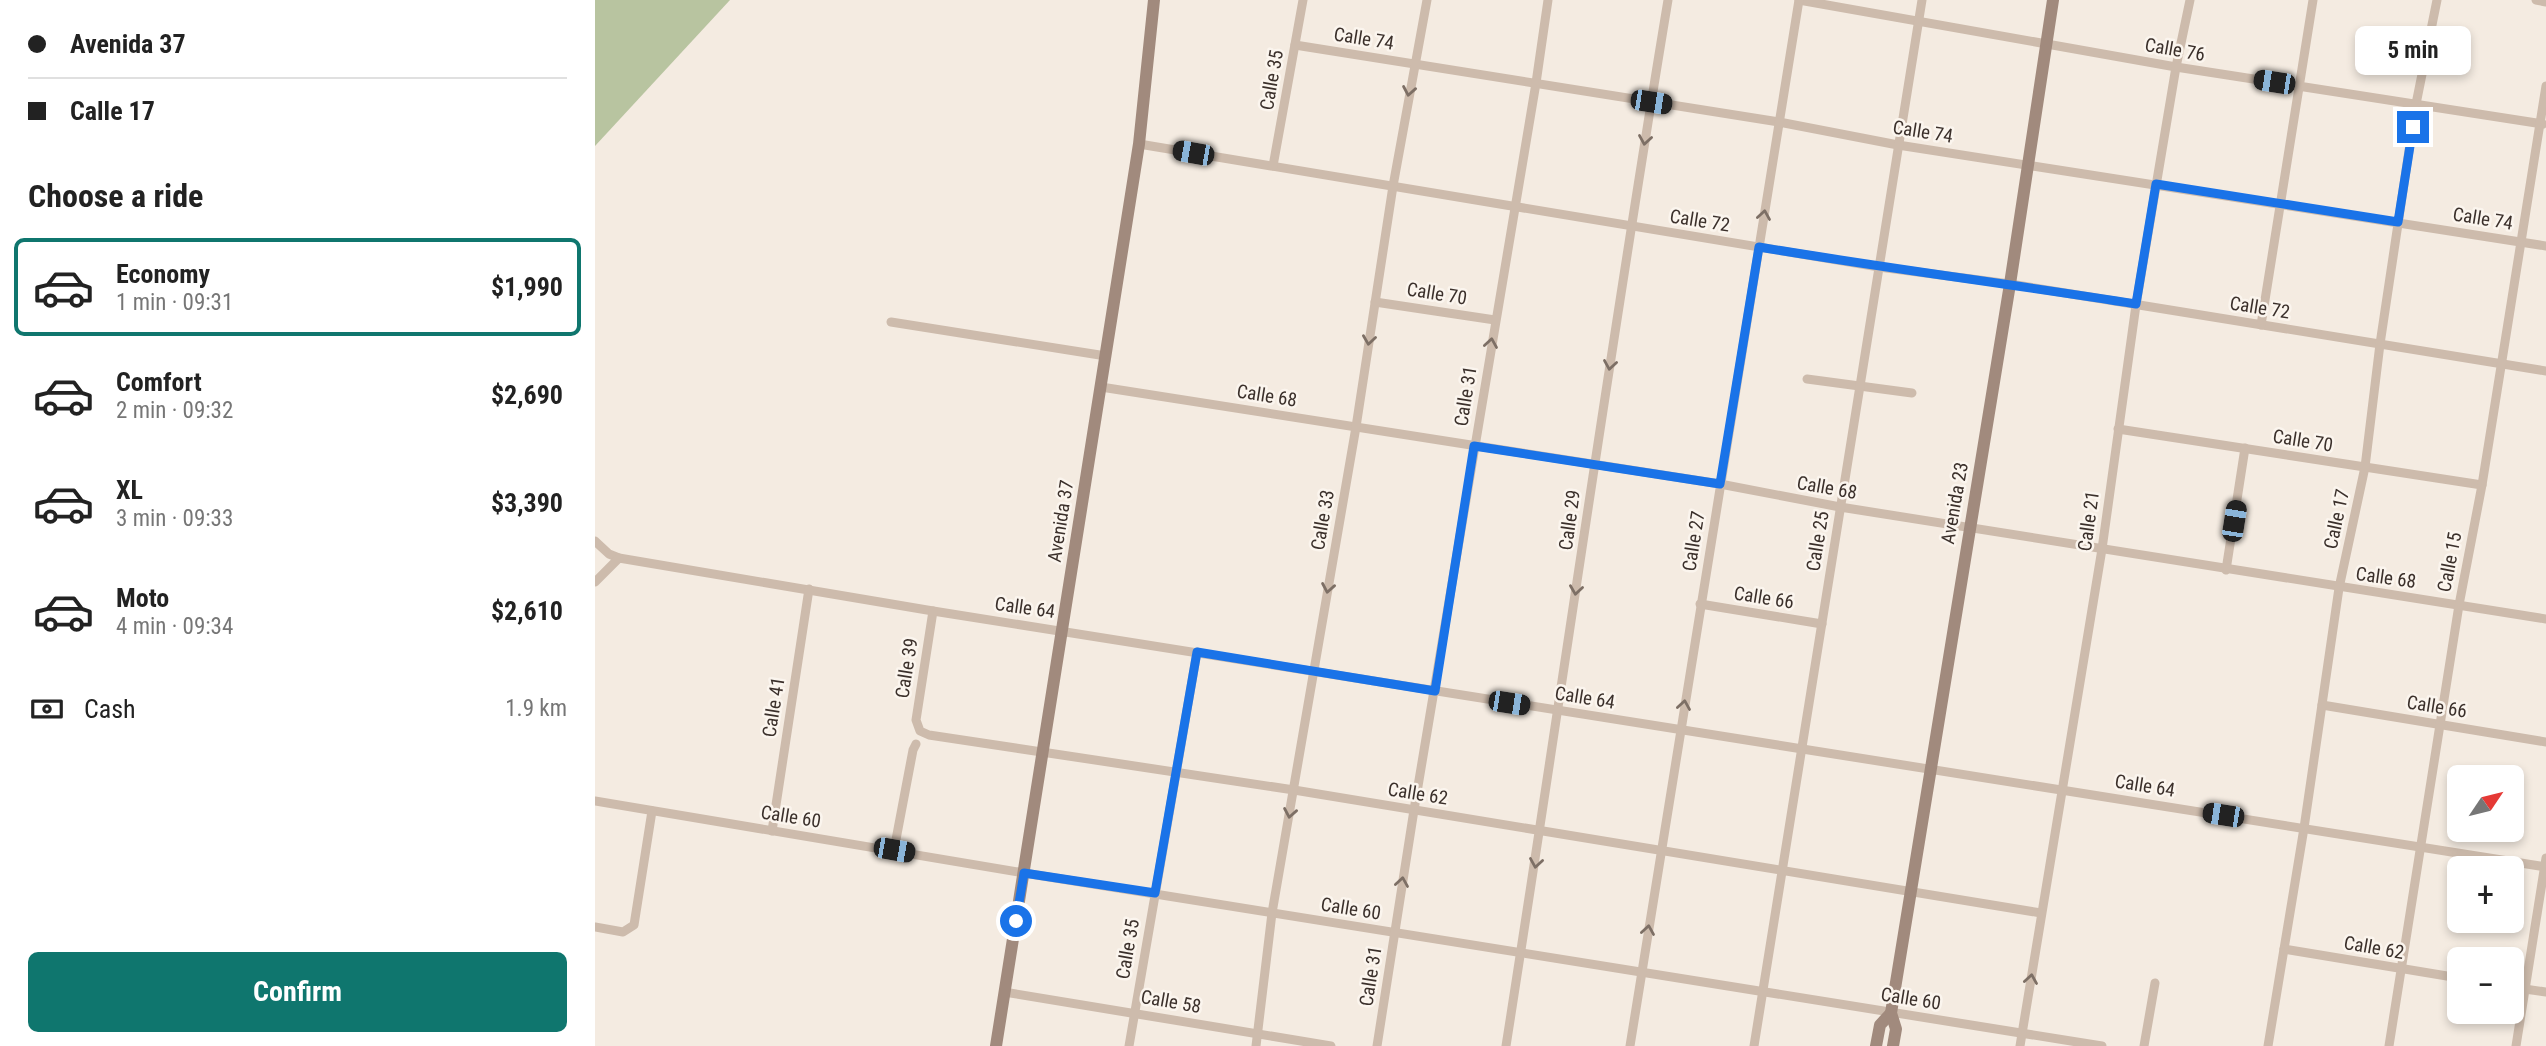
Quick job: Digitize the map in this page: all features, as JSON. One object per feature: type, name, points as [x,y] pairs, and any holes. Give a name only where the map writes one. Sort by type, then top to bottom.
[{"type":"street","name":"Avenida 37","points":[[996,1046],[1139,144],[1154,0]]},
{"type":"street","name":"Calle 35","points":[[1273,166],[1303,0]]},
{"type":"street","name":"Calle 33","points":[[1256,1046],[1272,913],[1356,427],[1393,186],[1427,0]]},
{"type":"street","name":"Calle 31","points":[[1377,1046],[1548,0]]},
{"type":"street","name":"Calle 29","points":[[1506,1046],[1668,0]]},
{"type":"street","name":"Calle 76","points":[[1799,0],[2176,67],[2543,124]]},
{"type":"street","name":"Calle 27","points":[[1630,1046],[1799,0]]},
{"type":"street","name":"Calle 25","points":[[1754,1046],[1922,0]]},
{"type":"street","name":"Avenida 23","points":[[1893,1046],[1896,1029],[1891,1013],[2010,284],[2053,0]]},
{"type":"street","name":"Calle 21","points":[[2020,1046],[2102,549],[2136,304],[2190,0]]},
{"type":"street","points":[[2261,325],[2313,0]]},
{"type":"street","name":"Calle 17","points":[[2268,1046],[2304,828],[2339,588],[2364,467],[2416,104],[2437,0]]},
{"type":"street","points":[[2536,0],[2546,2]]},
{"type":"street","name":"Calle 74","points":[[1295,45],[1779,122],[1898,145],[2546,246]]},
{"type":"street","name":"Calle 15","points":[[2389,1046],[2459,604],[2482,485],[2543,124],[2546,86]]},
{"type":"street","name":"Calle 72","points":[[1139,144],[1879,267],[2010,284],[2546,370]]},
{"type":"street","name":"Calle 70","points":[[1375,302],[1495,320]]},
{"type":"street","points":[[891,322],[1106,356]]},
{"type":"street","points":[[1807,379],[1912,393]]},
{"type":"street","name":"Calle 68","points":[[1101,387],[1720,484],[1840,508],[2546,619]]},
{"type":"street","name":"Calle 70","points":[[2118,429],[2482,485]]},
{"type":"street","points":[[2226,569],[2245,448]]},
{"type":"street","points":[[595,541],[609,554],[619,558],[595,582]]},
{"type":"street","name":"Calle 64","points":[[619,558],[1802,750],[2546,864]]},
{"type":"street","name":"Calle 41","points":[[772,831],[809,589]]},
{"type":"street","name":"Calle 66","points":[[1700,604],[1822,624]]},
{"type":"street","name":"Calle 39","points":[[920,731],[916,720],[933,611]]},
{"type":"street","name":"Calle 35","points":[[1129,1046],[1197,652]]},
{"type":"street","name":"Calle 66","points":[[2322,705],[2546,742]]},
{"type":"street","name":"Calle 62","points":[[920,731],[929,735],[1043,750],[1294,790],[2041,913]]},
{"type":"street","points":[[894,850],[916,744]]},
{"type":"street","name":"Calle 60","points":[[595,801],[1024,873],[2102,1046]]},
{"type":"street","points":[[595,927],[623,932],[634,925],[652,811]]},
{"type":"street","points":[[2516,1046],[2546,864]]},
{"type":"street","name":"Calle 62","points":[[2284,949],[2447,976]]},
{"type":"street","points":[[2144,1046],[2155,983]]},
{"type":"street","points":[[2525,989],[2546,992]]},
{"type":"street","name":"Calle 58","points":[[1004,992],[1331,1046]]},
{"type":"street","name":"Avenida 23","points":[[1876,1046],[1880,1025],[1891,1013]]},
{"type":"green space","points":[[595,0],[730,0],[595,146]]},
{"type":"route","points":[[1016,921],[1024,873],[1155,893],[1197,652],[1435,691],[1474,446],[1720,484],[1759,247],[2136,304],[2156,184],[2398,222],[2413,127]]}]
